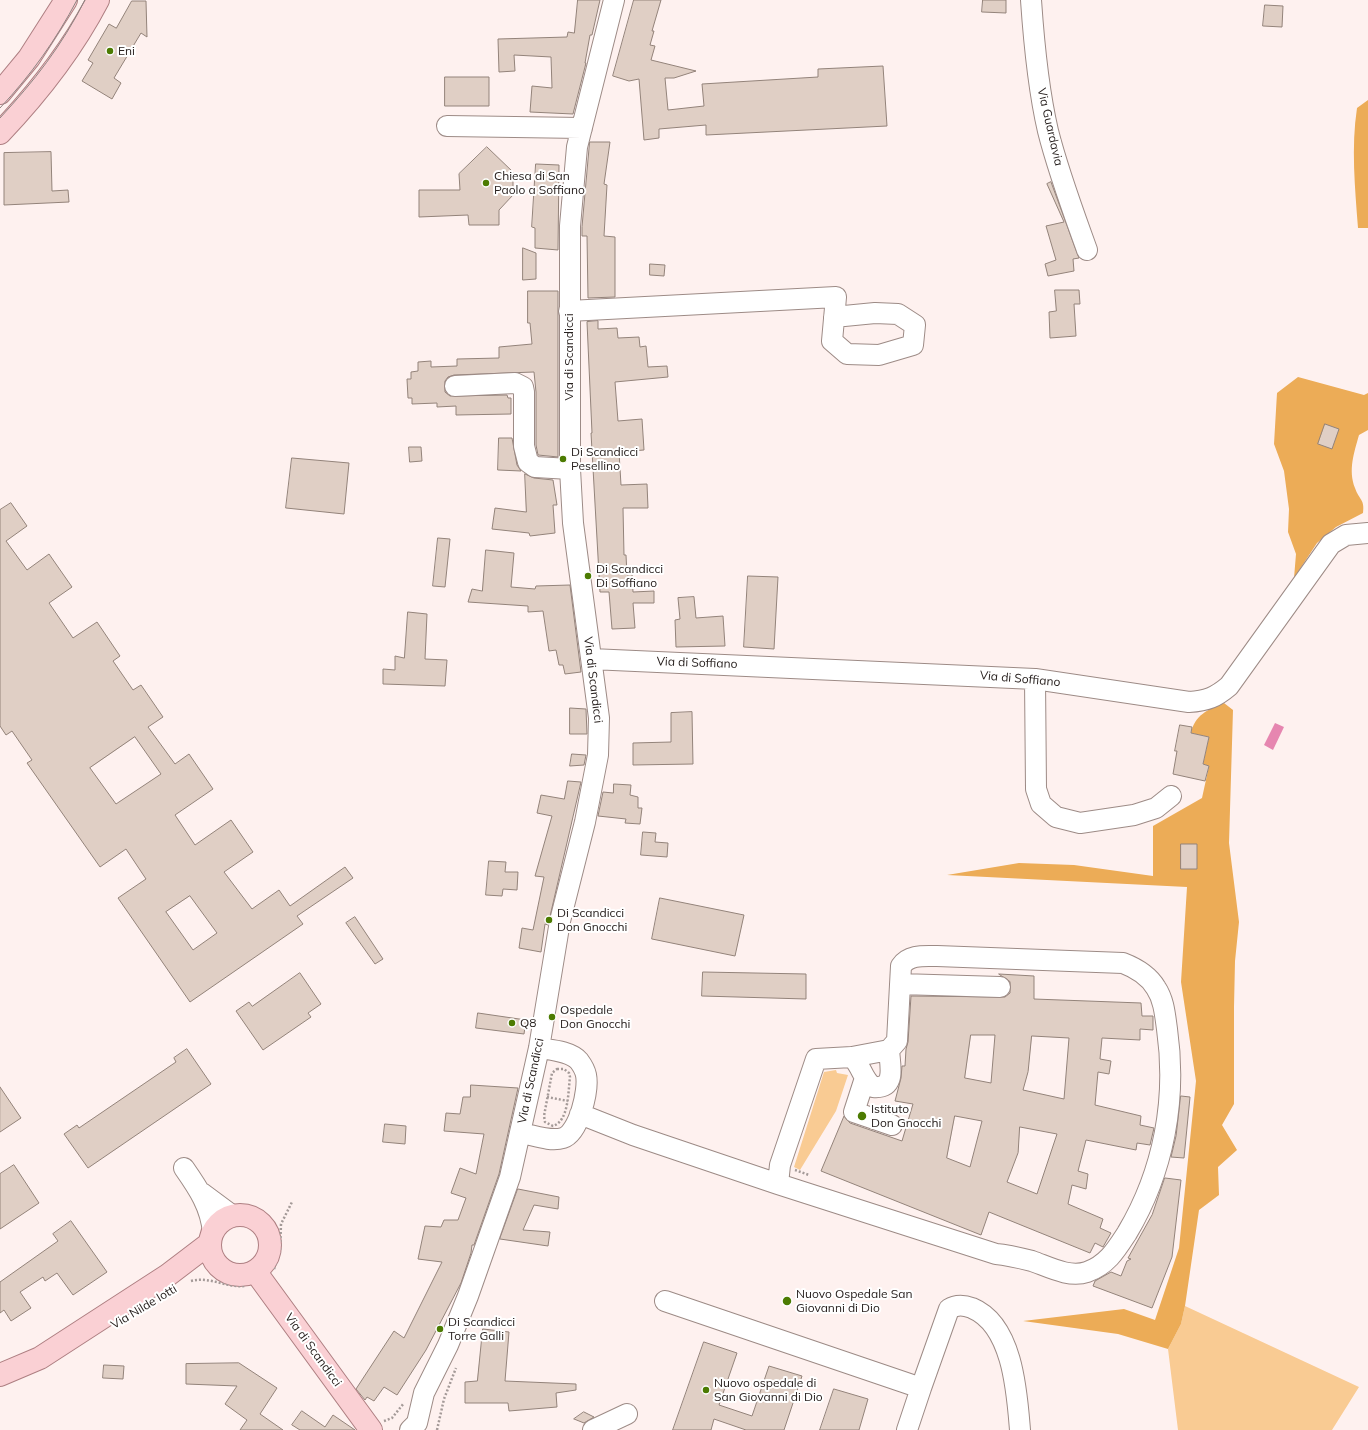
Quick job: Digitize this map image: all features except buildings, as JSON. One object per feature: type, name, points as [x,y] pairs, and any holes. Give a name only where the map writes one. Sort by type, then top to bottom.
[{"type":"main road","points":[[0,93],[29,58],[66,0]]},
{"type":"main road","points":[[0,133],[38,93],[56,70],[74,43],[98,0]]},
{"type":"main road","points":[[233,1216],[252,1218],[260,1223],[267,1232],[269,1251],[258,1276]]},
{"type":"main road","name":"Via Nilde Iotti","points":[[177,1278],[212,1238],[220,1223],[233,1216]]},
{"type":"main road","points":[[212,1238],[212,1256],[224,1270]]},
{"type":"main road","name":"Via Nilde Iotti","points":[[0,1375],[40,1358],[177,1278],[196,1269],[224,1270],[237,1275],[258,1276]]},
{"type":"main road","name":"Via di Scandicci","points":[[258,1276],[377,1426]]},
{"type":"street","name":"Via di Scandicci","points":[[410,1430],[417,1423],[424,1394],[448,1345],[468,1296],[510,1177],[538,1048],[560,921],[584,822],[598,755],[600,724],[573,523],[570,469],[569,311],[572,188],[577,147],[614,0]]},
{"type":"street","name":"Via Guardavia","points":[[1031,0],[1035,53],[1048,130],[1057,162],[1088,250]]},
{"type":"street","points":[[447,126],[582,128]]},
{"type":"street","points":[[569,311],[836,297],[834,317]]},
{"type":"street","points":[[455,386],[515,383],[522,387],[524,392],[524,446],[528,462],[535,467],[570,469]]},
{"type":"street","name":"Via di Soffiano","points":[[591,659],[1035,679],[1189,702],[1212,699],[1229,686],[1331,544],[1346,534],[1368,533]]},
{"type":"street","points":[[1035,679],[1036,789],[1042,804],[1056,817],[1080,823],[1134,815],[1156,808],[1171,796]]},
{"type":"street","points":[[573,1106],[633,1135],[779,1174],[996,1254],[1017,1257],[1067,1273],[1080,1274],[1105,1263],[1115,1253],[1146,1197],[1155,1172],[1164,1140],[1168,1109],[1169,1046],[1161,999],[1152,982],[1136,969],[1123,963],[919,956],[904,962],[901,966],[897,1041],[889,1050],[852,1057],[816,1059],[779,1174]]},
{"type":"street","points":[[900,984],[1000,987]]},
{"type":"street","points":[[520,1133],[551,1139],[563,1138],[575,1129],[573,1106],[587,1076],[579,1061],[566,1054],[538,1048]]},
{"type":"street","points":[[852,1057],[860,1065],[865,1078],[873,1087],[885,1085],[889,1081],[891,1071],[889,1050]]},
{"type":"street","points":[[865,1078],[854,1112],[892,1125]]},
{"type":"street","points":[[184,1168],[200,1192],[212,1221],[212,1238]]},
{"type":"street","points":[[200,1192],[224,1211],[233,1216]]},
{"type":"street","points":[[665,1301],[921,1388]]},
{"type":"street","points":[[907,1430],[949,1309],[959,1305],[978,1311],[990,1322],[1007,1348],[1013,1371],[1020,1430]]},
{"type":"street","name":"Via di Scandicci","points":[[429,1430],[448,1345]]},
{"type":"street","points":[[593,1430],[624,1422]]},
{"type":"path","points":[[564,1068],[569,1073],[573,1106],[558,1125],[553,1126],[545,1122],[547,1097],[552,1074],[557,1069],[564,1068]]},
{"type":"path","points":[[547,1097],[573,1106]]},
{"type":"path","points":[[779,1174],[817,1178]]},
{"type":"path","points":[[258,1276],[274,1268],[278,1257],[281,1224],[292,1202]]},
{"type":"path","name":"Via Nilde Iotti","points":[[177,1278],[206,1279],[236,1286],[252,1285],[258,1276]]},
{"type":"path","points":[[377,1426],[392,1418],[399,1411],[406,1400]]},
{"type":"shaded area","points":[[1368,100],[1368,228],[1358,228],[1354,168],[1355,123],[1357,108]]},
{"type":"shaded area","points":[[1298,377],[1364,395],[1368,393],[1368,430],[1359,435],[1352,468],[1353,481],[1363,505],[1363,513],[1336,527],[1317,543],[1294,578],[1296,554],[1288,532],[1289,509],[1284,471],[1274,444],[1277,393]]},
{"type":"shaded area","points":[[1224,703],[1233,710],[1229,843],[1239,922],[1235,961],[1234,1104],[1222,1125],[1237,1150],[1218,1167],[1219,1195],[1199,1210],[1181,1324],[1168,1349],[1118,1334],[1023,1321],[1124,1309],[1155,1320],[1179,1248],[1196,1081],[1181,982],[1187,887],[947,875],[1019,863],[1074,865],[1153,876],[1153,826],[1202,798],[1209,766],[1203,764],[1209,737],[1191,733],[1195,722],[1199,717],[1212,708]]},
{"type":"shaded area","points":[[1275,723],[1284,727],[1273,750],[1264,745]]},
{"type":"shaded area","points":[[836,1070],[837,1073],[848,1075],[836,1111],[800,1170],[794,1167],[824,1072]]},
{"type":"shaded area","points":[[1185,1306],[1359,1387],[1332,1430],[1178,1430],[1168,1349],[1181,1324]]},
{"type":"tram line","points":[[0,108],[42,57],[77,0]]},
{"type":"tram line","points":[[0,118],[47,62],[67,33],[85,0]]},
{"type":"place","name":"Eni","points":[[110,51]]},
{"type":"place","name":"Chiesa di San Paolo a Soffiano","points":[[486,183]]},
{"type":"place","name":"Di Scandicci Pesellino","points":[[563,459]]},
{"type":"place","name":"Di Scandicci Di Soffiano","points":[[588,576]]},
{"type":"place","name":"Di Scandicci Don Gnocchi","points":[[549,920]]},
{"type":"place","name":"Ospedale Don Gnocchi","points":[[552,1017]]},
{"type":"place","name":"Q8","points":[[512,1023]]},
{"type":"place","name":"Istituto Don Gnocchi","points":[[862,1116]]},
{"type":"place","name":"Nuovo Ospedale San Giovanni di Dio","points":[[787,1301]]},
{"type":"place","name":"Di Scandicci Torre Galli","points":[[440,1329]]},
{"type":"place","name":"Nuovo ospedale di San Giovanni di Dio","points":[[706,1390]]}]
